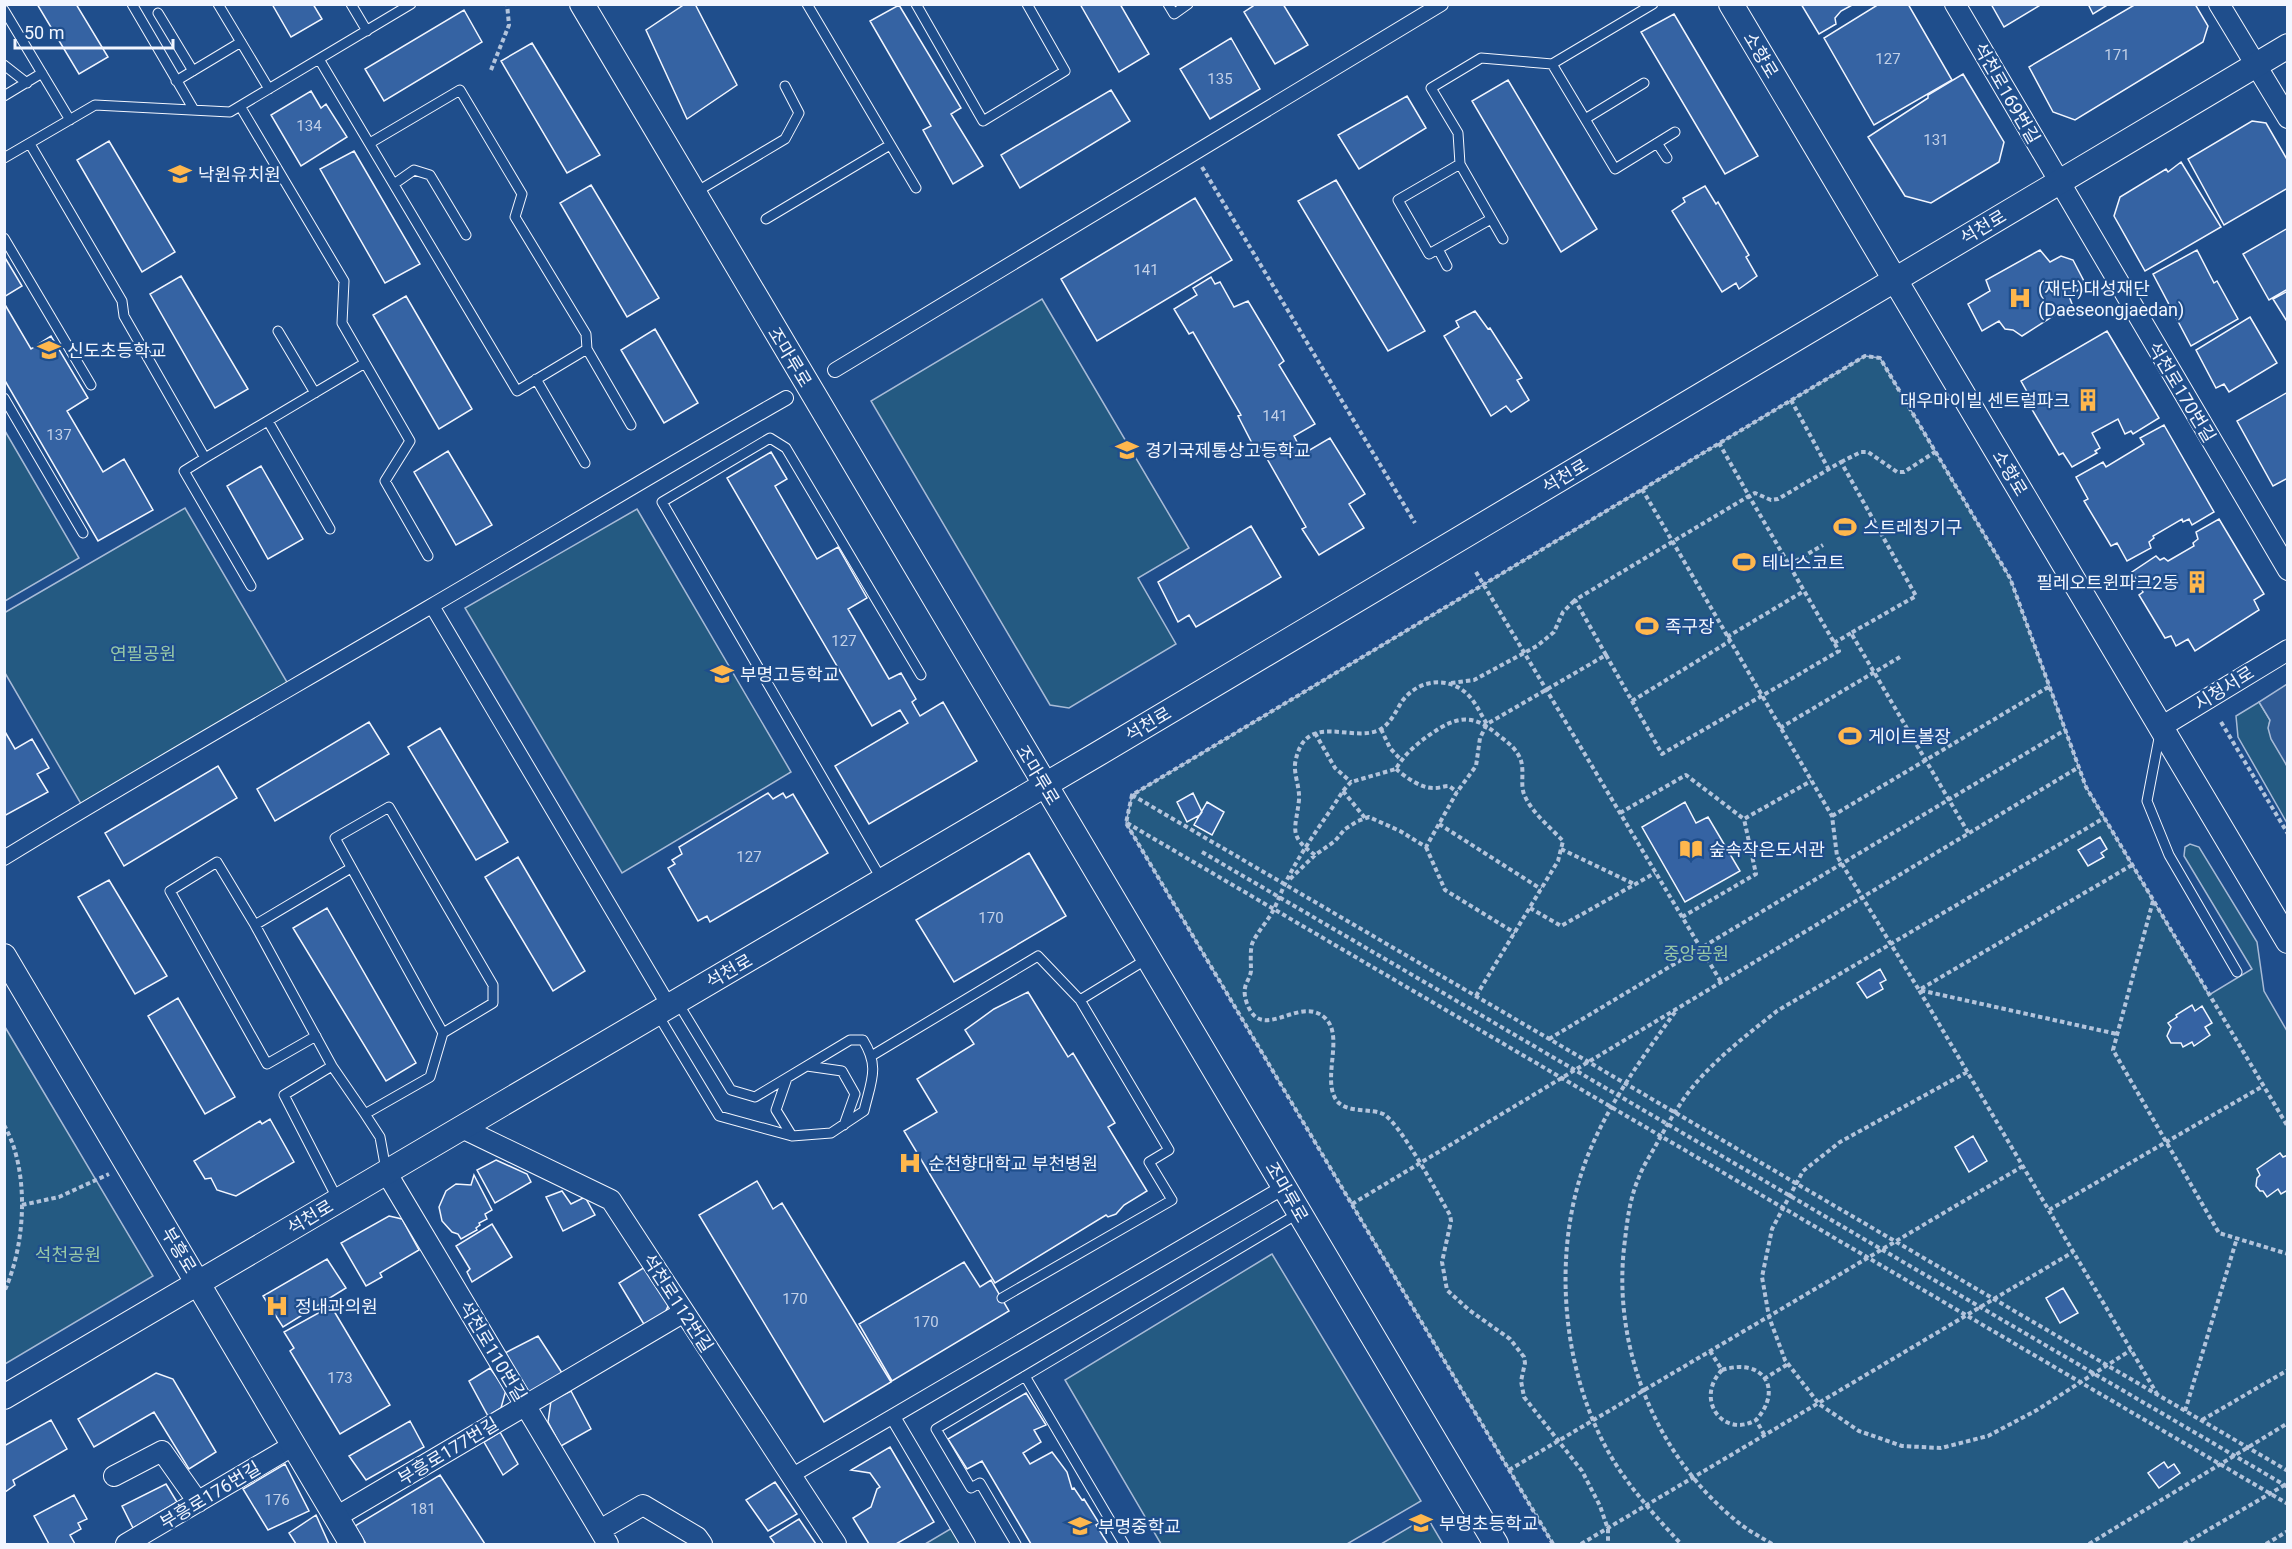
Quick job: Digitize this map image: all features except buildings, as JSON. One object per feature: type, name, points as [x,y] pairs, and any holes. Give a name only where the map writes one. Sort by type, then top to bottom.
[{"type":"street","name":"조마루로","points":[[582,4],[1496,1545]]},
{"type":"street","points":[[835,370],[1441,4]]},
{"type":"street","name":"소향로","points":[[1731,4],[2288,941]]},
{"type":"street","name":"석천로169번길","points":[[1955,4],[2059,182]]},
{"type":"street","points":[[2219,4],[2288,118]]},
{"type":"street","name":"석천로","points":[[4,1397],[1044,785],[2288,46]]},
{"type":"street","name":"석천로170번길","points":[[2059,182],[2288,570]]},
{"type":"street","points":[[4,858],[675,460],[786,398]]},
{"type":"street","points":[[432,606],[667,1007]]},
{"type":"street","name":"시청서로","points":[[2161,727],[2288,650]]},
{"type":"street","name":"부흥로","points":[[4,956],[199,1282],[352,1545]]},
{"type":"street","name":"석천로112번길","points":[[462,1128],[611,1200],[836,1545]]},
{"type":"street","name":"석천로110번길","points":[[386,1172],[604,1537],[643,1505],[697,1537],[702,1545]]},
{"type":"street","points":[[791,1476],[1284,1187]]},
{"type":"street","name":"부흥로177번길","points":[[336,1517],[684,1312]]},
{"type":"street","points":[[893,1416],[969,1545]]},
{"type":"street","name":"부흥로176번길","points":[[126,1545],[294,1445]]},
{"type":"street","points":[[114,1476],[162,1451],[198,1502]]},
{"type":"lane","points":[[132,4],[194,110]]},
{"type":"lane","points":[[218,4],[269,89]]},
{"type":"lane","points":[[351,4],[367,31]]},
{"type":"lane","points":[[4,158],[95,105],[230,112],[411,4]]},
{"type":"lane","points":[[807,4],[916,188]]},
{"type":"lane","points":[[916,4],[983,121],[1065,71],[1027,4]]},
{"type":"lane","points":[[1168,4],[1174,14],[1188,4]]},
{"type":"lane","points":[[1503,239],[1460,164],[1458,133],[1431,88],[1481,58],[1552,64],[1653,4]]},
{"type":"lane","points":[[4,10],[70,120]]},
{"type":"lane","points":[[158,13],[193,71]]},
{"type":"lane","points":[[176,81],[241,42]]},
{"type":"lane","points":[[319,59],[518,391],[586,349]]},
{"type":"lane","points":[[1552,64],[1615,169],[1675,132]]},
{"type":"lane","points":[[4,65],[27,83]]},
{"type":"lane","points":[[4,96],[42,73]]},
{"type":"lane","points":[[1585,119],[1644,83]]},
{"type":"lane","points":[[694,193],[785,140],[799,113],[784,86]]},
{"type":"lane","points":[[369,143],[460,90],[522,194],[515,217],[586,334],[586,349],[631,425]]},
{"type":"lane","points":[[240,106],[344,281],[342,323],[410,441],[385,481],[428,556]]},
{"type":"lane","points":[[1657,143],[1666,158]]},
{"type":"lane","points":[[30,144],[122,301],[124,316],[206,458]]},
{"type":"lane","points":[[766,219],[890,145]]},
{"type":"lane","points":[[1460,164],[1398,200],[1429,254],[1491,219]]},
{"type":"lane","points":[[394,183],[414,170],[430,175],[466,235]]},
{"type":"lane","points":[[4,238],[91,385]]},
{"type":"lane","points":[[1438,249],[1447,266]]},
{"type":"lane","points":[[278,330],[315,393]]},
{"type":"lane","points":[[251,586],[184,471],[365,363]]},
{"type":"lane","points":[[536,379],[585,463]]},
{"type":"lane","points":[[4,398],[83,533]]},
{"type":"lane","points":[[268,421],[330,529]]},
{"type":"lane","points":[[882,880],[662,502],[770,438],[786,448],[921,675]]},
{"type":"lane","points":[[2161,727],[2147,801],[2169,855],[2237,972]]},
{"type":"lane","points":[[365,1114],[430,1077],[443,1033],[494,1003],[493,985],[389,807],[335,838],[443,1033]]},
{"type":"lane","points":[[316,1036],[267,1064],[170,891],[217,862],[255,925],[316,1036],[332,1066],[380,1137],[386,1172]]},
{"type":"lane","points":[[255,925],[351,868]]},
{"type":"lane","points":[[873,1055],[1038,956],[1080,1000],[1169,1150],[1149,1162],[1172,1200],[1002,1298]]},
{"type":"lane","points":[[1080,1000],[1148,959]]},
{"type":"lane","points":[[667,1007],[731,1090],[755,1097],[850,1040],[863,1040],[873,1055],[874,1068],[864,1110],[831,1133],[792,1136],[720,1116],[667,1007]]},
{"type":"lane","points":[[332,1066],[284,1095],[338,1200]]},
{"type":"lane","points":[[807,1066],[842,1071],[855,1094],[844,1125]]},
{"type":"lane","points":[[787,1078],[777,1110],[792,1136]]},
{"type":"lane","points":[[1016,1545],[980,1483],[971,1488],[936,1429],[1299,1213]]},
{"type":"lane","points":[[1025,1376],[1124,1545]]},
{"type":"path","points":[[491,70],[509,25],[507,4]]},
{"type":"path","points":[[1194,154],[1415,523]]},
{"type":"path","points":[[1553,1545],[1126,823],[1132,795],[1865,356],[1880,358],[2010,578],[2086,787],[2288,1127]]},
{"type":"path","points":[[1791,400],[1828,470]]},
{"type":"path","points":[[1575,600],[1662,754],[1839,651],[1719,443]]},
{"type":"path","points":[[1315,855],[1298,839],[1294,829],[1299,798],[1295,766],[1299,751],[1315,733],[1330,730],[1355,734],[1370,733],[1381,729],[1390,722],[1411,691],[1423,684],[1436,681],[1450,683],[1474,680],[1537,646],[1554,632],[1563,612],[1575,600],[1755,493],[1775,500],[1861,452],[1868,452],[1897,472],[1904,472],[1935,452]]},
{"type":"path","points":[[1834,644],[1916,596],[1841,462]]},
{"type":"path","points":[[1642,489],[1832,816],[1837,855],[1842,864],[1919,990],[2157,1395]]},
{"type":"path","points":[[1789,565],[1823,545]]},
{"type":"path","points":[[1476,572],[1721,982]]},
{"type":"path","points":[[1632,701],[1804,591]]},
{"type":"path","points":[[1851,633],[1969,834]]},
{"type":"path","points":[[1426,847],[1457,792],[1476,766],[1480,738],[1487,724],[1606,655]]},
{"type":"path","points":[[1780,728],[1900,657]]},
{"type":"path","points":[[1450,683],[1470,696],[1487,724],[1512,744],[1521,759],[1524,793],[1536,812],[1563,841],[1558,861],[1476,996]]},
{"type":"path","points":[[1832,816],[2049,686]]},
{"type":"path","points":[[1487,724],[1471,719],[1452,722],[1429,735],[1401,760],[1396,769],[1351,782],[1306,848],[1285,884],[1274,910],[1252,944],[1251,975],[1245,989],[1248,1006],[1258,1019],[1265,1021],[1295,1012],[1309,1011],[1326,1018],[1333,1036],[1331,1066],[1334,1097],[1351,1108],[1383,1114],[1401,1135],[1419,1163],[1450,1215],[1451,1221],[1442,1262],[1447,1290],[1468,1310],[1512,1341],[1525,1360],[1521,1381],[1524,1398],[1582,1471],[1600,1506],[1608,1529],[1608,1545]]},
{"type":"path","points":[[2221,722],[2288,834]]},
{"type":"path","points":[[1381,729],[1390,748],[1401,760]]},
{"type":"path","points":[[1550,1039],[2065,730]]},
{"type":"path","points":[[1315,733],[1335,768],[1351,782]]},
{"type":"path","points":[[1352,1204],[2079,768]]},
{"type":"path","points":[[1396,769],[1408,779],[1423,785],[1435,788],[1449,786],[1457,792]]},
{"type":"path","points":[[1620,813],[1686,775],[1744,819],[1756,874],[1682,918]]},
{"type":"path","points":[[1744,819],[1811,781]]},
{"type":"path","points":[[1343,791],[1365,818]]},
{"type":"path","points":[[1132,795],[2288,1471]]},
{"type":"path","points":[[1285,884],[1345,830],[1369,817],[1381,821],[1426,847],[1444,890],[1515,933]]},
{"type":"path","points":[[1772,1545],[1735,1521],[1694,1478],[1654,1419],[1636,1373],[1623,1304],[1622,1271],[1629,1205],[1639,1175],[1660,1137],[1695,1085],[1735,1044],[1777,1011],[2104,818]]},
{"type":"path","points":[[1126,823],[2288,1504]]},
{"type":"path","points":[[1439,825],[1541,889]]},
{"type":"path","points":[[1561,849],[1634,884]]},
{"type":"path","points":[[1202,852],[1881,1251],[2286,1485]]},
{"type":"path","points":[[1919,990],[2132,865]]},
{"type":"path","points":[[1530,908],[1561,926],[1655,873]]},
{"type":"path","points":[[2153,900],[2113,1050],[2219,1233],[2288,1254]]},
{"type":"path","points":[[1919,990],[2117,1034]]},
{"type":"path","points":[[1677,1008],[1624,1083],[1588,1154],[1579,1179],[1568,1238],[1565,1272],[1573,1352],[1580,1382],[1594,1419],[1615,1462],[1647,1506],[1681,1545]]},
{"type":"path","points":[[1967,1072],[1840,1142],[1803,1171],[1772,1229],[1762,1277],[1769,1317],[1788,1364],[1819,1404],[1859,1431],[1902,1446],[1941,1448],[1988,1436],[2037,1410],[2130,1350]]},
{"type":"path","points":[[2049,1210],[2263,1086]]},
{"type":"path","points":[[4,1125],[10,1135],[20,1172],[22,1205],[19,1239],[9,1282],[4,1292]]},
{"type":"path","points":[[22,1205],[59,1197],[129,1165]]},
{"type":"path","points":[[1509,1470],[2022,1166]]},
{"type":"path","points":[[2185,1411],[2237,1238]]},
{"type":"path","points":[[1581,1545],[2073,1252]]},
{"type":"path","points":[[1710,1351],[1722,1370]]},
{"type":"path","points":[[1764,1379],[1788,1364]]},
{"type":"path","points":[[1736,1366],[1749,1366],[1764,1379],[1769,1392],[1768,1402],[1756,1420],[1748,1425],[1736,1425],[1720,1418],[1712,1406],[1709,1393],[1714,1378],[1722,1370],[1736,1366]]},
{"type":"path","points":[[2202,1421],[2288,1370]]},
{"type":"path","points":[[1756,1420],[1765,1436]]},
{"type":"path","points":[[2088,1545],[2288,1423]]},
{"type":"path","points":[[2184,1545],[2286,1485]]},
{"type":"path","points":[[2266,1545],[2288,1531]]},
{"type":"path","points":[[2192,1540],[2195,1545]]},
{"type":"green space","points":[[1042,299],[1189,548],[1138,578],[1176,644],[1069,708],[1050,705],[871,401]]},
{"type":"green space","name":"중앙공원","points":[[1865,356],[1880,358],[2010,578],[2086,787],[2209,995],[2252,969],[2184,856],[2185,847],[2190,844],[2199,847],[2257,942],[2264,991],[2287,1031],[2287,1544],[1553,1544],[1126,823],[1132,795]]},
{"type":"green space","points":[[5,431],[79,558],[4,601]]},
{"type":"green space","name":"연필공원","points":[[185,508],[291,689],[84,809],[5,673],[4,613]]},
{"type":"green space","points":[[637,509],[791,772],[622,873],[465,608]]},
{"type":"green space","points":[[2259,702],[2270,720],[2270,733],[2287,767],[2289,786],[2287,823],[2238,737],[2236,716]]},
{"type":"green space","name":"석천공원","points":[[5,1027],[153,1276],[4,1364]]},
{"type":"green space","name":"부명중학교","points":[[1272,1254],[1421,1501],[1347,1544],[1161,1544],[1065,1380]]},
{"type":"green space","points":[[1427,1517],[1443,1544],[1381,1544]]},
{"type":"green space","points":[[957,1525],[968,1544],[925,1544]]},
{"type":"shaded area","points":[[2287,684],[2287,766],[2271,739],[2268,728],[2270,720],[2259,702]]},
{"type":"place","name":"낙원유치원","points":[[180,174]]},
{"type":"place","name":"(재단)대성재단 (Daeseongjaedan)","points":[[2020,298]]},
{"type":"place","name":"신도초등학교","points":[[49,350]]},
{"type":"place","name":"대우마이빌 센트럴파크","points":[[2088,400]]},
{"type":"place","name":"경기국제통상고등학교","points":[[1127,450]]},
{"type":"place","name":"스트레칭기구","points":[[1845,527]]},
{"type":"place","name":"테니스코트","points":[[1744,562]]},
{"type":"place","name":"필레오트윈파크2동","points":[[2197,582]]},
{"type":"place","name":"족구장","points":[[1647,626]]},
{"type":"place","name":"부명고등학교","points":[[722,674]]},
{"type":"place","name":"게이트볼장","points":[[1850,736]]},
{"type":"place","name":"숲속작은도서관","points":[[1691,849]]},
{"type":"place","name":"순천향대학교 부천병원","points":[[910,1163]]},
{"type":"place","name":"정내과의원","points":[[277,1306]]},
{"type":"place","name":"부명초등학교","points":[[1421,1523]]},
{"type":"place","name":"부명중학교","points":[[1080,1526]]}]
